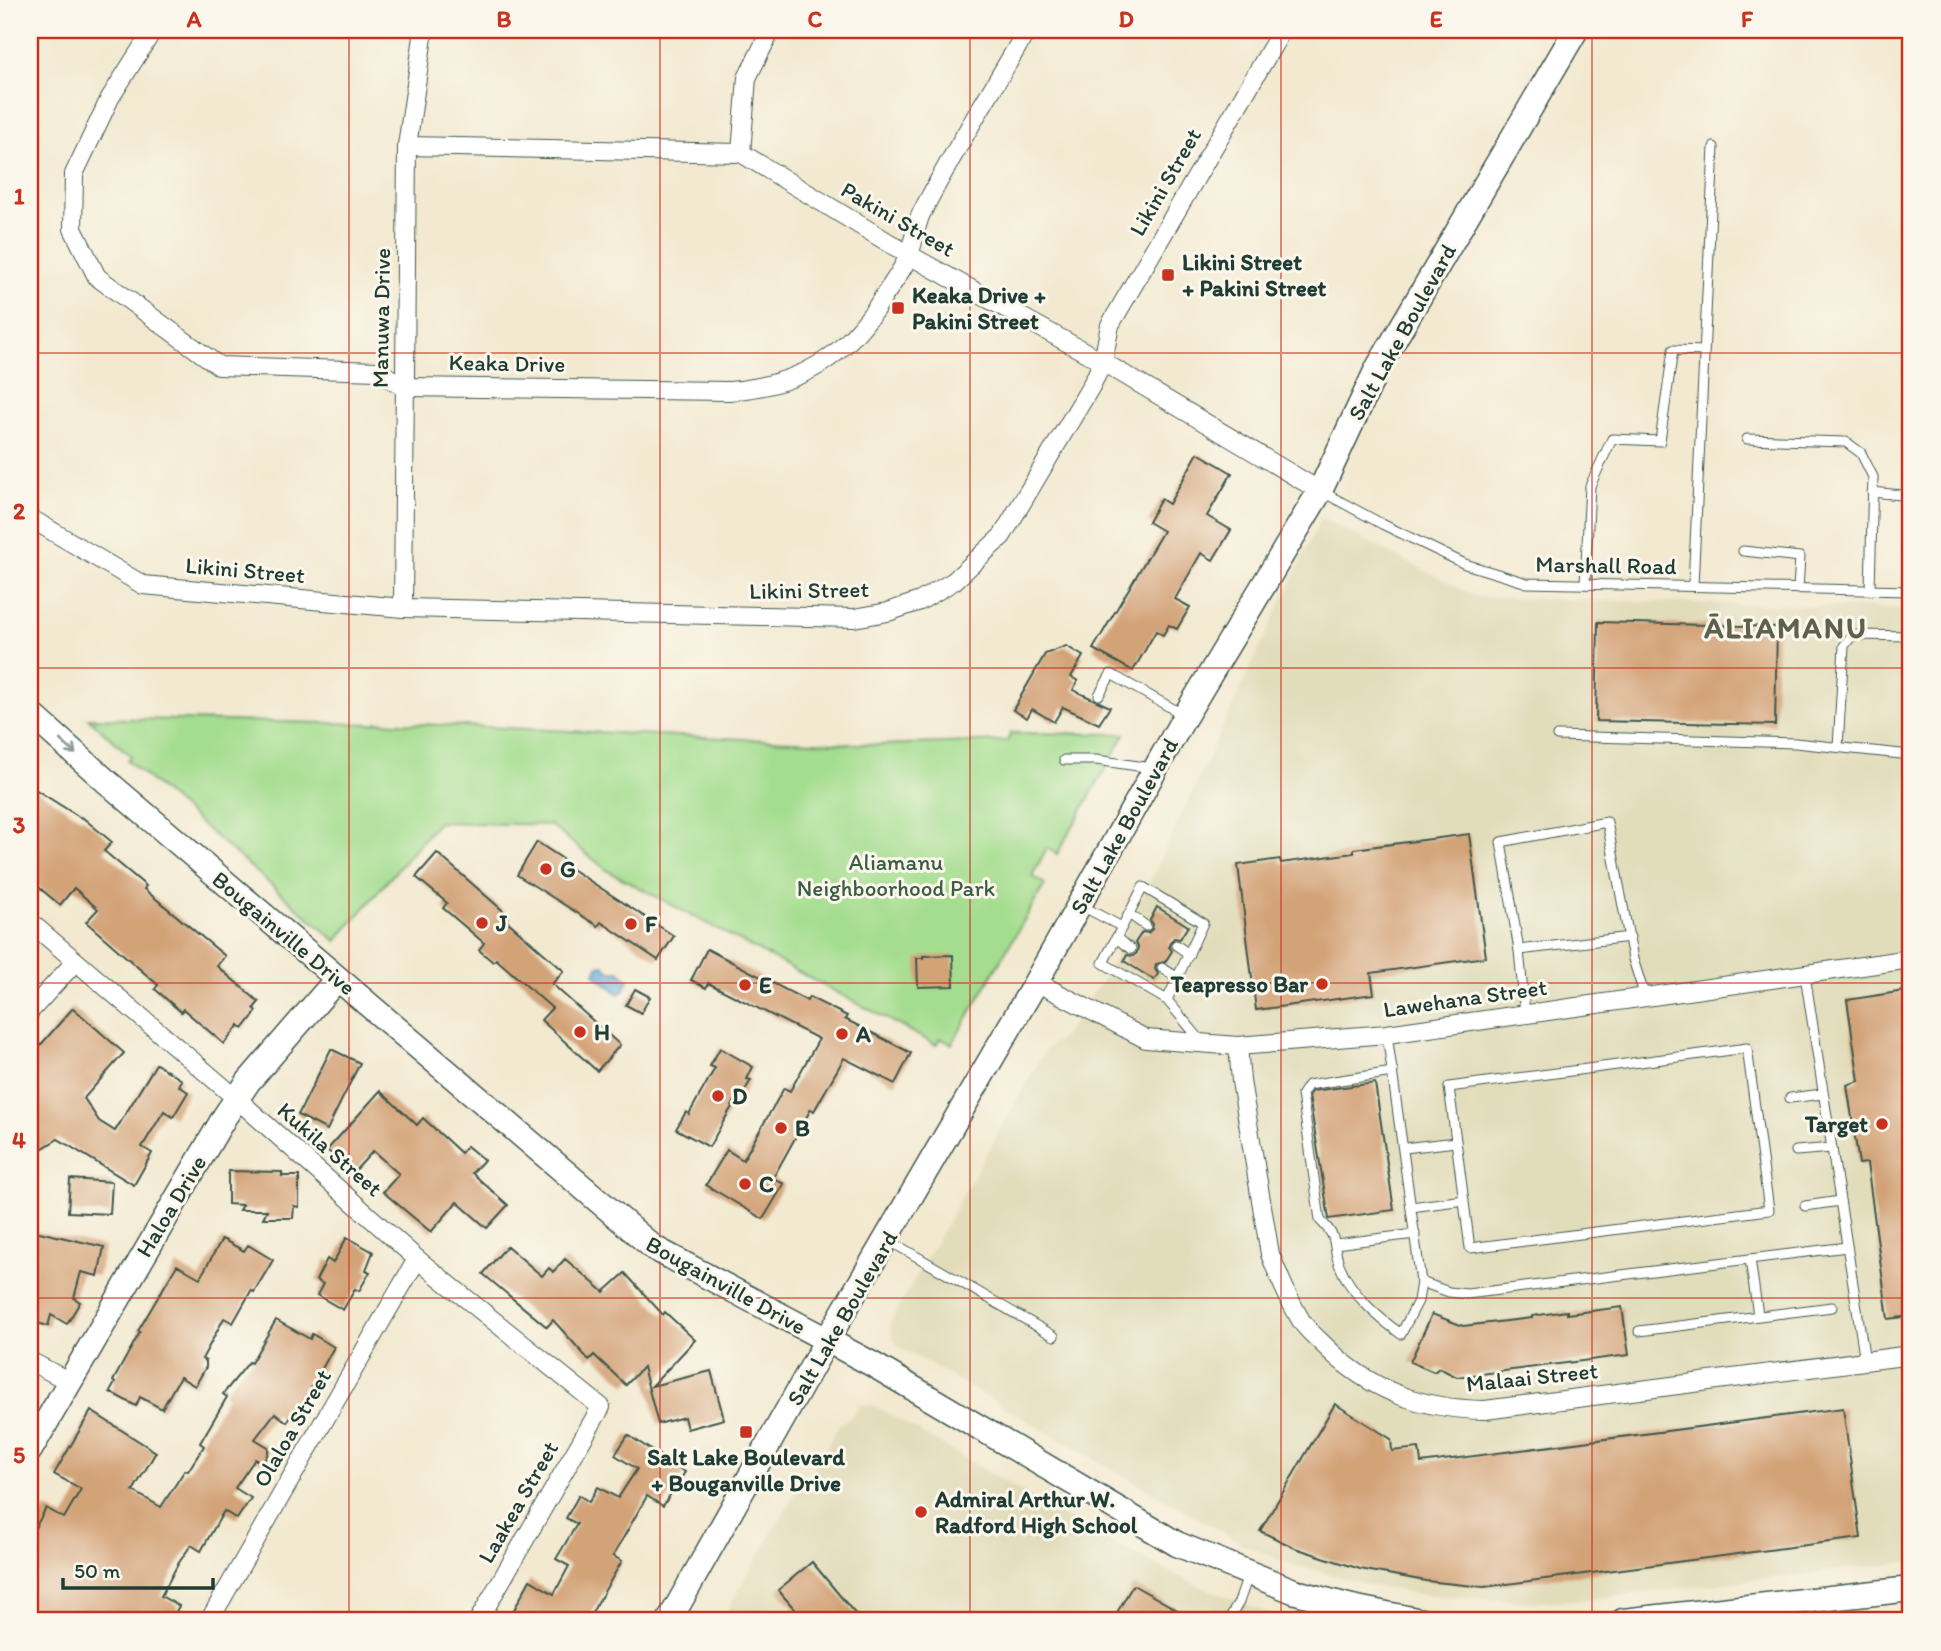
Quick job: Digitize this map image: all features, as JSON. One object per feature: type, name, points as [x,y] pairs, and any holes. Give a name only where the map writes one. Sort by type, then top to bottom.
[{"type":"street","name":"Keaka Drive","points":[[153,30],[110,98],[74,174],[73,229],[97,277],[219,366],[378,370],[404,387],[729,391],[761,388],[796,376],[826,361],[867,324],[909,255],[920,217],[1027,30]]},
{"type":"street","name":"Manuwa Drive","points":[[403,608],[407,146],[424,30]]},
{"type":"street","points":[[407,146],[741,153],[747,78],[771,30]]},
{"type":"street","name":"Likini Street","points":[[30,518],[143,585],[403,608],[854,618],[888,612],[920,601],[954,581],[1002,536],[1090,388],[1102,362],[1110,325],[1282,30]]},
{"type":"street","name":"Salt Lake Boulevard","points":[[669,1621],[827,1340],[888,1240],[1080,905],[1185,716],[1320,491],[1377,369],[1576,30]]},
{"type":"street","name":"Pakini Street","points":[[741,153],[909,255],[1102,362],[1320,491]]},
{"type":"street","name":"Bougainville Drive","points":[[30,713],[106,781],[654,1248],[827,1340],[1177,1544],[1296,1592],[1352,1608],[1421,1621]]},
{"type":"street","name":"Kukila Street","points":[[30,922],[237,1099],[418,1259],[601,1407]]},
{"type":"street","name":"Lawehana Street","points":[[1036,982],[1146,1039],[1238,1046],[1387,1034],[1911,959]]},
{"type":"street","points":[[30,1011],[75,962]]},
{"type":"street","name":"Haloa Drive","points":[[30,1450],[68,1381],[248,1082],[337,979]]},
{"type":"street","name":"Malaai Street","points":[[1238,1046],[1243,1094],[1270,1254],[1280,1280],[1304,1324],[1344,1366],[1382,1389],[1424,1404],[1485,1410],[1911,1355]]},
{"type":"street","name":"Olaloa Street","points":[[209,1621],[418,1259]]},
{"type":"street","points":[[30,1361],[68,1381]]},
{"type":"street","name":"Laakea Street","points":[[478,1621],[601,1407]]},
{"type":"street","points":[[1623,1621],[1911,1589]]},
{"type":"lane","points":[[1693,586],[1714,148]]},
{"type":"lane","points":[[1585,584],[1590,486],[1612,439],[1660,441],[1674,350],[1704,351]]},
{"type":"lane","points":[[1747,439],[1846,442],[1861,453],[1873,477],[1870,590]]},
{"type":"lane","name":"Marshall Road","points":[[1320,491],[1465,564],[1527,583],[1911,591]]},
{"type":"lane","points":[[1872,492],[1911,496]]},
{"type":"lane","points":[[1742,551],[1800,557],[1798,589]]},
{"type":"lane","points":[[1839,747],[1844,646],[1850,638],[1857,635],[1911,636]]},
{"type":"lane","points":[[1099,695],[1111,674],[1185,716]]},
{"type":"lane","points":[[1557,737],[1795,743],[1911,755]]},
{"type":"lane","points":[[1064,760],[1096,760],[1157,769]]},
{"type":"lane","points":[[1525,1014],[1519,950],[1501,842],[1607,822],[1633,960],[1645,997]]},
{"type":"lane","points":[[1167,1000],[1203,923],[1143,887],[1103,963],[1167,1000],[1203,1044]]},
{"type":"lane","points":[[1080,905],[1122,926]]},
{"type":"lane","points":[[1129,914],[1146,926]]},
{"type":"lane","points":[[1519,950],[1630,937]]},
{"type":"lane","points":[[1116,938],[1131,949]]},
{"type":"lane","points":[[1176,945],[1189,954]]},
{"type":"lane","points":[[1162,968],[1177,977]]},
{"type":"lane","points":[[1805,975],[1865,1361]]},
{"type":"lane","points":[[1387,1034],[1393,1072],[1412,1207],[1421,1282],[1418,1301],[1401,1334],[1376,1316],[1362,1300],[1339,1264],[1333,1234],[1320,1220],[1303,1094],[1308,1084],[1393,1072]]},
{"type":"lane","points":[[1748,1048],[1769,1210],[1471,1248],[1456,1142],[1449,1087],[1748,1048]]},
{"type":"lane","points":[[1790,1098],[1824,1094]]},
{"type":"lane","points":[[1404,1149],[1456,1142]]},
{"type":"lane","points":[[1796,1151],[1832,1147]]},
{"type":"lane","points":[[1412,1207],[1464,1200]]},
{"type":"lane","points":[[1805,1206],[1840,1201]]},
{"type":"lane","points":[[1335,1244],[1415,1234]]},
{"type":"lane","points":[[888,1240],[1054,1336]]},
{"type":"lane","points":[[1421,1282],[1449,1292],[1467,1294],[1847,1247]]},
{"type":"lane","points":[[1750,1259],[1758,1315]]},
{"type":"lane","points":[[1639,1331],[1832,1307]]},
{"type":"lane","points":[[1228,1621],[1239,1602],[1248,1574]]},
{"type":"shaded area","points":[[1321,518],[1477,597],[1911,609],[1911,1562],[1579,1600],[1529,1602],[1418,1594],[1373,1586],[1288,1563],[1243,1544],[899,1347],[892,1337],[890,1323],[1046,1049],[1063,1037],[1106,975]]},
{"type":"shaded area","name":"Admiral Arthur W. Radford High School","points":[[860,1404],[875,1406],[1091,1532],[1196,1585],[1290,1621],[721,1621],[801,1483],[808,1481],[839,1425],[856,1413]]},
{"type":"green space","name":"Aliamanu Neighboorhood Park","points":[[88,718],[376,722],[878,745],[1007,741],[1011,733],[1125,734],[1057,854],[1047,848],[1032,876],[1045,884],[952,1044],[940,1038],[936,1045],[608,871],[550,825],[438,822],[336,941],[127,760],[131,756]]},
{"type":"water","points":[[604,965],[610,971],[619,971],[629,980],[619,994],[594,974],[599,966]]},
{"type":"building","points":[[1198,453],[1232,473],[1207,516],[1231,530],[1213,560],[1201,553],[1175,599],[1190,607],[1177,629],[1169,625],[1163,635],[1156,631],[1133,671],[1093,649],[1163,531],[1148,522],[1161,499],[1169,504]]},
{"type":"building","points":[[1598,622],[1777,627],[1775,725],[1596,721]]},
{"type":"building","points":[[1066,646],[1083,656],[1071,677],[1078,681],[1073,690],[1110,707],[1099,724],[1063,707],[1054,722],[1032,709],[1027,718],[1013,710],[1045,654]]},
{"type":"building","points":[[30,786],[82,817],[112,842],[104,851],[146,886],[144,889],[225,956],[217,966],[259,1002],[254,1008],[257,1011],[243,1029],[239,1025],[224,1044],[183,1009],[181,1012],[155,989],[158,985],[86,922],[98,909],[74,888],[60,905],[30,880]]},
{"type":"building","points":[[1469,834],[1486,957],[1371,973],[1374,994],[1256,1010],[1238,865],[1280,859],[1281,863],[1354,853],[1354,849]]},
{"type":"building","points":[[537,842],[563,859],[561,862],[674,936],[658,960],[601,922],[598,926],[517,875]]},
{"type":"building","name":"J","points":[[437,853],[509,916],[506,920],[564,971],[552,984],[620,1045],[597,1071],[541,1020],[552,1008],[496,959],[493,962],[479,950],[484,943],[443,908],[447,903],[416,877]]},
{"type":"building","points":[[1157,907],[1188,926],[1180,939],[1174,938],[1170,942],[1172,951],[1165,962],[1156,964],[1158,974],[1154,980],[1124,961],[1127,955],[1133,956],[1137,953],[1138,947],[1135,943],[1142,932],[1148,933],[1152,929],[1150,920]]},
{"type":"building","points":[[707,949],[807,1001],[809,997],[847,1016],[845,1019],[911,1053],[895,1084],[844,1058],[814,1111],[811,1109],[773,1178],[784,1184],[763,1219],[706,1185],[727,1150],[743,1160],[784,1088],[790,1091],[819,1039],[708,983],[706,988],[691,980]]},
{"type":"building","points":[[953,955],[954,986],[918,987],[917,958]]},
{"type":"building","points":[[635,989],[650,997],[641,1013],[626,1005]]},
{"type":"building","name":"Target","points":[[1911,990],[1911,1316],[1888,1319],[1867,1163],[1859,1164],[1847,1085],[1859,1081],[1847,1000]]},
{"type":"building","points":[[73,1008],[124,1053],[84,1098],[99,1121],[115,1131],[156,1064],[182,1080],[179,1086],[188,1092],[173,1117],[164,1111],[142,1147],[152,1153],[134,1185],[58,1139],[30,1156],[30,1057]]},
{"type":"building","name":"D","points":[[720,1048],[753,1067],[747,1079],[751,1080],[741,1097],[738,1096],[709,1147],[676,1129],[686,1112],[689,1114],[715,1068],[710,1066]]},
{"type":"building","points":[[331,1049],[360,1063],[327,1130],[298,1115]]},
{"type":"building","points":[[1375,1083],[1394,1210],[1329,1219],[1309,1096],[1312,1091]]},
{"type":"building","points":[[380,1091],[417,1125],[423,1118],[461,1153],[467,1146],[484,1160],[472,1173],[508,1205],[487,1228],[457,1202],[431,1232],[383,1192],[399,1174],[373,1151],[353,1173],[327,1150]]},
{"type":"building","points":[[228,1171],[282,1172],[282,1176],[299,1176],[299,1207],[294,1206],[293,1218],[263,1218],[267,1210],[239,1210],[242,1205],[228,1204]]},
{"type":"building","points":[[70,1179],[112,1182],[110,1214],[68,1212]]},
{"type":"building","points":[[35,1231],[104,1247],[98,1276],[81,1272],[74,1298],[80,1302],[67,1324],[51,1315],[48,1326],[30,1321],[30,1255]]},
{"type":"building","points":[[347,1237],[373,1252],[366,1270],[370,1272],[359,1291],[355,1289],[343,1310],[317,1295],[323,1284],[316,1280],[327,1259],[333,1263]]},
{"type":"building","points":[[222,1239],[244,1251],[248,1245],[273,1260],[233,1323],[224,1318],[202,1359],[206,1361],[206,1367],[195,1386],[180,1377],[162,1409],[140,1397],[136,1406],[110,1392],[115,1383],[113,1381],[140,1332],[138,1331],[177,1265],[200,1278]]},
{"type":"building","points":[[507,1246],[542,1276],[549,1268],[553,1272],[565,1259],[604,1292],[625,1273],[663,1315],[665,1312],[695,1340],[652,1386],[711,1371],[724,1419],[687,1429],[684,1417],[658,1424],[643,1367],[626,1385],[594,1355],[589,1360],[553,1320],[547,1327],[483,1274]]},
{"type":"building","points":[[1622,1307],[1629,1355],[1457,1377],[1439,1368],[1434,1372],[1410,1362],[1432,1314],[1463,1326],[1567,1311],[1567,1314]]},
{"type":"building","points":[[276,1320],[310,1339],[312,1334],[334,1347],[304,1401],[287,1422],[275,1413],[255,1439],[268,1447],[268,1453],[263,1463],[255,1459],[235,1488],[251,1498],[237,1519],[224,1511],[201,1551],[191,1545],[178,1564],[161,1596],[179,1606],[171,1621],[30,1621],[30,1537],[46,1508],[64,1518],[81,1489],[54,1474],[91,1411],[156,1452],[133,1491],[161,1507],[204,1446],[200,1443],[227,1397],[223,1394],[249,1362],[251,1363]]},
{"type":"building","points":[[1335,1404],[1391,1439],[1392,1451],[1419,1448],[1421,1463],[1843,1408],[1861,1538],[1484,1587],[1426,1581],[1360,1569],[1295,1548],[1260,1531]]},
{"type":"building","points":[[628,1435],[685,1472],[663,1506],[647,1496],[613,1556],[622,1561],[587,1621],[508,1621],[530,1580],[554,1594],[569,1566],[556,1559],[577,1524],[566,1518],[579,1495],[589,1502],[598,1487],[618,1498],[637,1469],[615,1455]]},
{"type":"building","points":[[812,1562],[862,1621],[805,1621],[778,1590]]},
{"type":"building","points":[[1133,1585],[1197,1621],[1112,1621]]},
{"type":"place","name":"Likini Street + Pakini Street","points":[[1168,275]]},
{"type":"place","name":"Keaka Drive + Pakini Street","points":[[898,308]]},
{"type":"place","name":"G","points":[[546,869]]},
{"type":"place","name":"J","points":[[482,923]]},
{"type":"place","name":"F","points":[[631,924]]},
{"type":"place","name":"Teapresso Bar","points":[[1322,984]]},
{"type":"place","name":"E","points":[[745,985]]},
{"type":"place","name":"H","points":[[580,1032]]},
{"type":"place","name":"A","points":[[842,1034]]},
{"type":"place","name":"D","points":[[718,1096]]},
{"type":"place","name":"Target","points":[[1882,1124]]},
{"type":"place","name":"B","points":[[781,1128]]},
{"type":"place","name":"C","points":[[745,1184]]},
{"type":"place","name":"Salt Lake Boulevard + Bouganville Drive","points":[[746,1432]]},
{"type":"place","name":"Admiral Arthur W. Radford High School","points":[[921,1512]]},
{"type":"district","name":"ĀLIAMANU","points":[[1786,628]]}]
